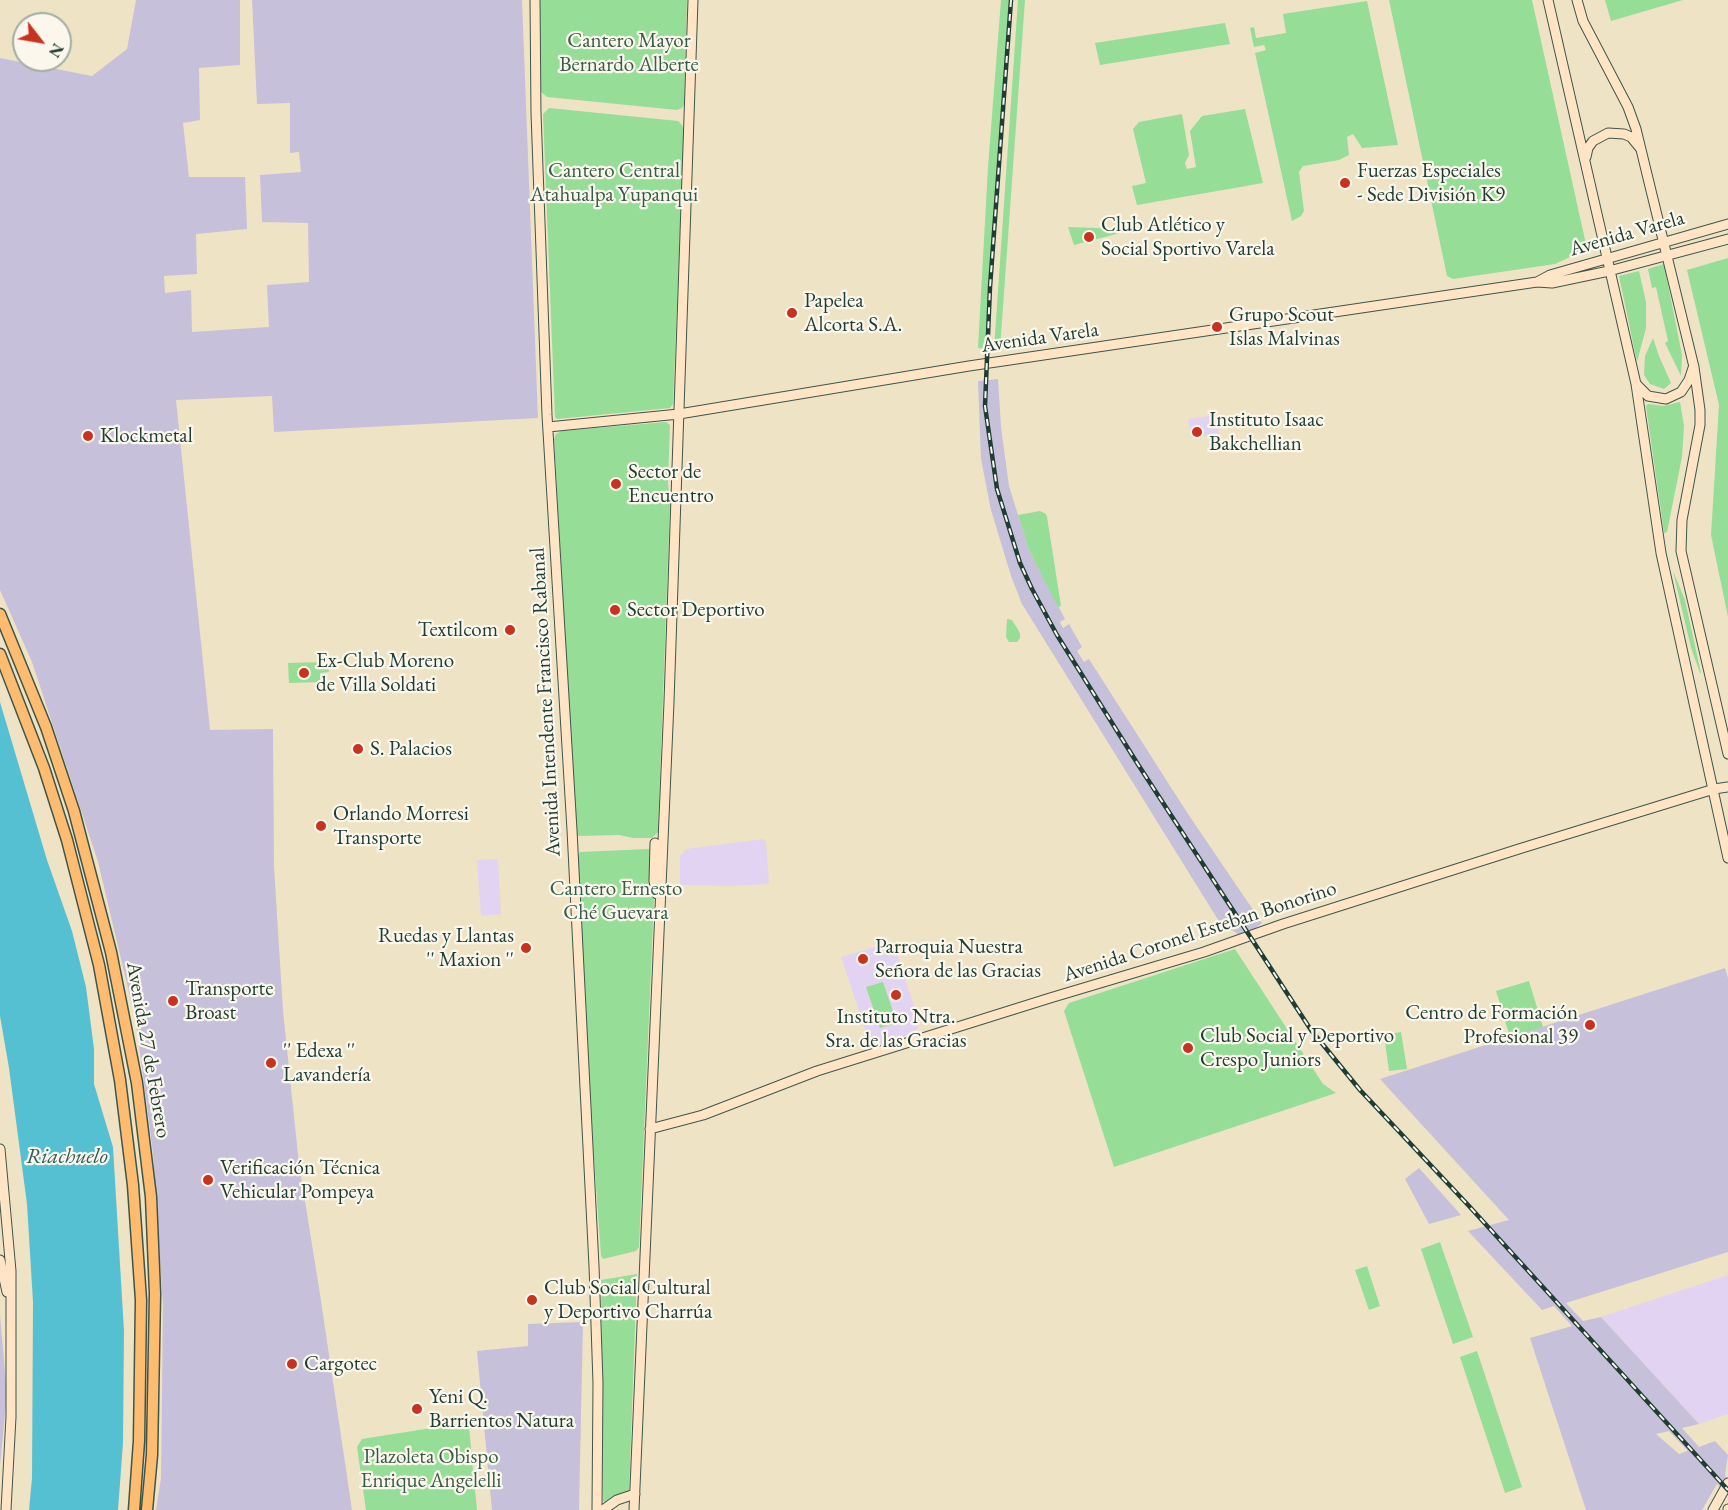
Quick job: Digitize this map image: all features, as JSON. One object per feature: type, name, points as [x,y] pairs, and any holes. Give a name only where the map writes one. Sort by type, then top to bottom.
[{"type":"main road","name":"Avenida Intendente Francisco Rabanal","points":[[535,0],[536,113],[548,427],[572,830],[594,1266],[598,1383],[597,1510]]},
{"type":"main road","points":[[634,1510],[660,905],[693,0]]},
{"type":"main road","points":[[1548,0],[1636,384],[1661,553],[1728,858]]},
{"type":"main road","points":[[1577,0],[1589,34],[1628,108],[1642,150],[1694,367],[1700,425],[1682,520],[1681,551],[1728,754]]},
{"type":"main road","points":[[1586,167],[1588,148],[1593,141],[1608,133],[1631,137],[1642,150]]},
{"type":"main road","name":"Avenida Varela","points":[[1537,282],[1551,275],[1728,224]]},
{"type":"main road","name":"Avenida Varela","points":[[548,427],[679,414],[969,366],[1537,282],[1552,283],[1609,272],[1728,238]]},
{"type":"main road","points":[[1636,384],[1652,398],[1674,397],[1684,388],[1694,367]]},
{"type":"main road","name":"Avenida 27 de Febrero","points":[[0,614],[46,727],[74,811],[90,867],[126,1022],[151,1197],[156,1294],[152,1455],[147,1510]]},
{"type":"main road","name":"Avenida 27 de Febrero","points":[[0,654],[44,768],[67,840],[63,852],[69,871],[75,871],[111,1023],[133,1185],[141,1300],[140,1441],[134,1510]]},
{"type":"main road","name":"Avenida Coronel Esteban Bonorino","points":[[650,1130],[703,1114],[817,1071],[1196,955],[1521,848],[1714,789],[1728,787]]},
{"type":"main road","points":[[655,843],[654,881],[660,905]]},
{"type":"main road","points":[[75,871],[90,867]]},
{"type":"main road","points":[[111,1023],[126,1022]]},
{"type":"main road","points":[[0,1149],[11,1271],[11,1417],[6,1510]]},
{"type":"main road","points":[[0,1260],[10,1301]]},
{"type":"main road","points":[[1713,1510],[1728,1483]]},
{"type":"main road","points":[[603,1510],[617,1500],[635,1494]]},
{"type":"shaded area","points":[[136,0],[240,0],[240,65],[199,68],[200,120],[183,123],[189,177],[245,177],[247,229],[196,234],[197,274],[164,276],[165,293],[191,290],[192,332],[269,327],[267,285],[309,282],[308,223],[262,222],[260,175],[301,172],[299,152],[290,153],[290,103],[257,104],[252,0],[522,0],[538,418],[274,432],[272,396],[176,400],[210,730],[273,729],[274,867],[283,1011],[299,1164],[352,1510],[156,1510],[161,1478],[163,1305],[153,1154],[136,1022],[98,862],[32,662],[0,590],[0,58],[12,60],[12,72],[72,72],[92,76],[127,49]]},
{"type":"shaded area","points":[[998,379],[1001,427],[1009,486],[1029,550],[1065,619],[1060,622],[1063,628],[1069,624],[1082,647],[1077,651],[1084,662],[1089,659],[1188,814],[1262,923],[1254,929],[1238,934],[1220,923],[1022,604],[991,510],[981,459],[978,381]]},
{"type":"shaded area","points":[[1216,415],[1219,434],[1191,438],[1188,419]]},
{"type":"shaded area","points":[[763,839],[766,842],[769,884],[680,885],[680,856],[686,849]]},
{"type":"shaded area","points":[[498,859],[501,914],[481,916],[477,860]]},
{"type":"shaded area","points":[[885,944],[896,951],[920,1024],[915,1033],[871,1047],[841,957]]},
{"type":"shaded area","points":[[1725,968],[1728,978],[1728,1252],[1566,1303],[1583,1321],[1601,1317],[1699,1424],[1682,1428],[1699,1447],[1715,1441],[1728,1455],[1725,1475],[1728,1479],[1728,1496],[1717,1484],[1702,1510],[1586,1510],[1530,1338],[1572,1326],[1554,1306],[1542,1310],[1468,1231],[1509,1220],[1380,1079]],"holes":[[[1669,1431],[1687,1450],[1679,1454],[1656,1434]]]},
{"type":"shaded area","points":[[1419,1168],[1461,1215],[1429,1224],[1405,1179]]},
{"type":"shaded area","points":[[1728,1275],[1728,1414],[1699,1424],[1601,1317]]},
{"type":"shaded area","points":[[0,1315],[7,1394],[0,1466]]},
{"type":"shaded area","points":[[583,1322],[579,1510],[492,1510],[477,1351],[528,1346],[528,1324]]},
{"type":"green space","name":"Cantero Mayor Bernardo Alberte","points":[[538,0],[687,0],[684,104],[682,108],[677,110],[547,97],[541,92]]},
{"type":"green space","points":[[1001,0],[1009,0],[985,349],[978,348],[988,167]]},
{"type":"green space","points":[[1018,0],[1025,0],[1000,349],[994,349]]},
{"type":"green space","points":[[1389,0],[1532,0],[1587,249],[1555,264],[1453,279],[1447,276]]},
{"type":"green space","points":[[1605,0],[1683,0],[1611,21]]},
{"type":"green space","points":[[1367,1],[1398,145],[1362,148],[1353,134],[1347,137],[1349,155],[1339,160],[1303,166],[1299,172],[1304,211],[1301,216],[1292,221],[1255,53],[1266,50],[1264,45],[1254,47],[1250,28],[1254,27],[1256,38],[1286,33],[1283,14]]},
{"type":"green space","points":[[1225,23],[1230,44],[1100,65],[1095,43]]},
{"type":"green space","name":"Cantero Central Atahualpa Yupanqui","points":[[549,108],[678,121],[682,125],[684,131],[673,404],[670,408],[557,419],[555,417],[543,114]]},
{"type":"green space","points":[[1245,109],[1263,183],[1137,205],[1132,186],[1146,183],[1133,129],[1139,122],[1182,114],[1189,155],[1185,163],[1187,169],[1196,167],[1190,131],[1202,116]]},
{"type":"green space","name":"Club Atlético y Social Sportivo Varela","points":[[1068,227],[1123,229],[1124,232],[1074,245]]},
{"type":"green space","points":[[1728,258],[1728,617],[1711,535],[1719,405],[1687,270]]},
{"type":"green space","points":[[1664,264],[1682,355],[1681,376],[1665,343],[1668,341],[1656,287],[1652,288],[1648,269]]},
{"type":"green space","points":[[1639,271],[1646,302],[1646,328],[1637,362],[1619,276]]},
{"type":"green space","points":[[1653,338],[1671,383],[1664,389],[1650,384],[1644,375],[1645,356]]},
{"type":"green space","points":[[1680,402],[1684,426],[1682,457],[1667,532],[1664,533],[1646,406],[1648,404],[1664,406]]},
{"type":"green space","points":[[666,422],[670,425],[668,482],[670,506],[658,832],[652,838],[619,835],[579,836],[576,834],[554,439],[561,431]]},
{"type":"green space","points":[[1040,511],[1047,517],[1061,606],[1058,607],[1029,550],[1018,515]]},
{"type":"green space","points":[[1673,571],[1685,600],[1701,673],[1691,648]]},
{"type":"green space","points":[[1007,619],[1012,620],[1020,633],[1017,642],[1009,642],[1006,637]]},
{"type":"green space","name":"Ex-Club Moreno de Villa Soldati","points":[[328,662],[329,672],[320,673],[320,682],[289,683],[288,663]]},
{"type":"green space","name":"Cantero Ernesto Ché Guevara","points":[[649,849],[653,851],[651,884],[654,900],[639,1247],[636,1251],[603,1259],[592,1130],[577,859],[580,852]]},
{"type":"green space","name":"Club Social y Deportivo Crespo Juniors","points":[[1235,949],[1323,1084],[1336,1093],[1114,1167],[1064,1011],[1069,1003]]},
{"type":"green space","points":[[1529,981],[1543,1027],[1510,1037],[1496,991]]},
{"type":"green space","points":[[883,982],[897,1023],[880,1028],[866,987]]},
{"type":"green space","points":[[1401,1032],[1407,1069],[1389,1071],[1384,1035]]},
{"type":"green space","points":[[1440,1242],[1473,1337],[1453,1344],[1421,1249]]},
{"type":"green space","points":[[1367,1266],[1380,1306],[1369,1310],[1355,1270]]},
{"type":"green space","points":[[637,1274],[629,1491],[626,1496],[606,1503],[603,1501],[601,1280]]},
{"type":"green space","points":[[1477,1351],[1522,1487],[1505,1493],[1460,1357]]},
{"type":"green space","name":"Plazoleta Obispo Enrique Angelelli","points":[[463,1423],[469,1427],[477,1510],[366,1510],[357,1447],[362,1439]]},
{"type":"water","name":"Riachuelo","points":[[0,702],[47,860],[72,931],[86,987],[94,1049],[94,1084],[113,1147],[124,1331],[123,1443],[118,1510],[29,1510],[32,1478],[33,1302],[27,1204],[0,1016]]},
{"type":"railway","points":[[1011,0],[990,287],[985,406],[997,489],[1020,563],[1032,589],[1057,635],[1139,766],[1311,1030],[1360,1090],[1728,1490]]},
{"type":"place","name":"Fuerzas Especiales - Sede División K9","points":[[1345,183]]},
{"type":"place","name":"Club Atlético y Social Sportivo Varela","points":[[1089,237]]},
{"type":"place","name":"Papelea Alcorta S.A.","points":[[792,313]]},
{"type":"place","name":"Grupo Scout Islas Malvinas","points":[[1217,327]]},
{"type":"place","name":"Instituto Isaac Bakchellian","points":[[1197,432]]},
{"type":"place","name":"Klockmetal","points":[[88,436]]},
{"type":"place","name":"Sector de Encuentro","points":[[616,484]]},
{"type":"place","name":"Sector Deportivo","points":[[615,610]]},
{"type":"place","name":"Textilcom","points":[[510,630]]},
{"type":"place","name":"Ex-Club Moreno de Villa Soldati","points":[[304,673]]},
{"type":"place","name":"S. Palacios","points":[[358,749]]},
{"type":"place","name":"Orlando Morresi Transporte","points":[[321,826]]},
{"type":"place","name":"Ruedas y Llantas '' Maxion ''","points":[[526,948]]},
{"type":"place","name":"Parroquia Nuestra Señora de las Gracias","points":[[863,959]]},
{"type":"place","name":"Instituto Ntra. Sra. de las Gracias","points":[[896,995]]},
{"type":"place","name":"Transporte Broast","points":[[173,1001]]},
{"type":"place","name":"Centro de Formación Profesional 39","points":[[1590,1025]]},
{"type":"place","name":"Club Social y Deportivo Crespo Juniors","points":[[1188,1048]]},
{"type":"place","name":"'' Edexa '' Lavandería","points":[[271,1063]]},
{"type":"place","name":"Verificación Técnica Vehicular Pompeya","points":[[208,1180]]},
{"type":"place","name":"Club Social Cultural y Deportivo Charrúa","points":[[532,1300]]},
{"type":"place","name":"Cargotec","points":[[292,1364]]},
{"type":"place","name":"Yeni Q. Barrientos Natura","points":[[417,1409]]}]
